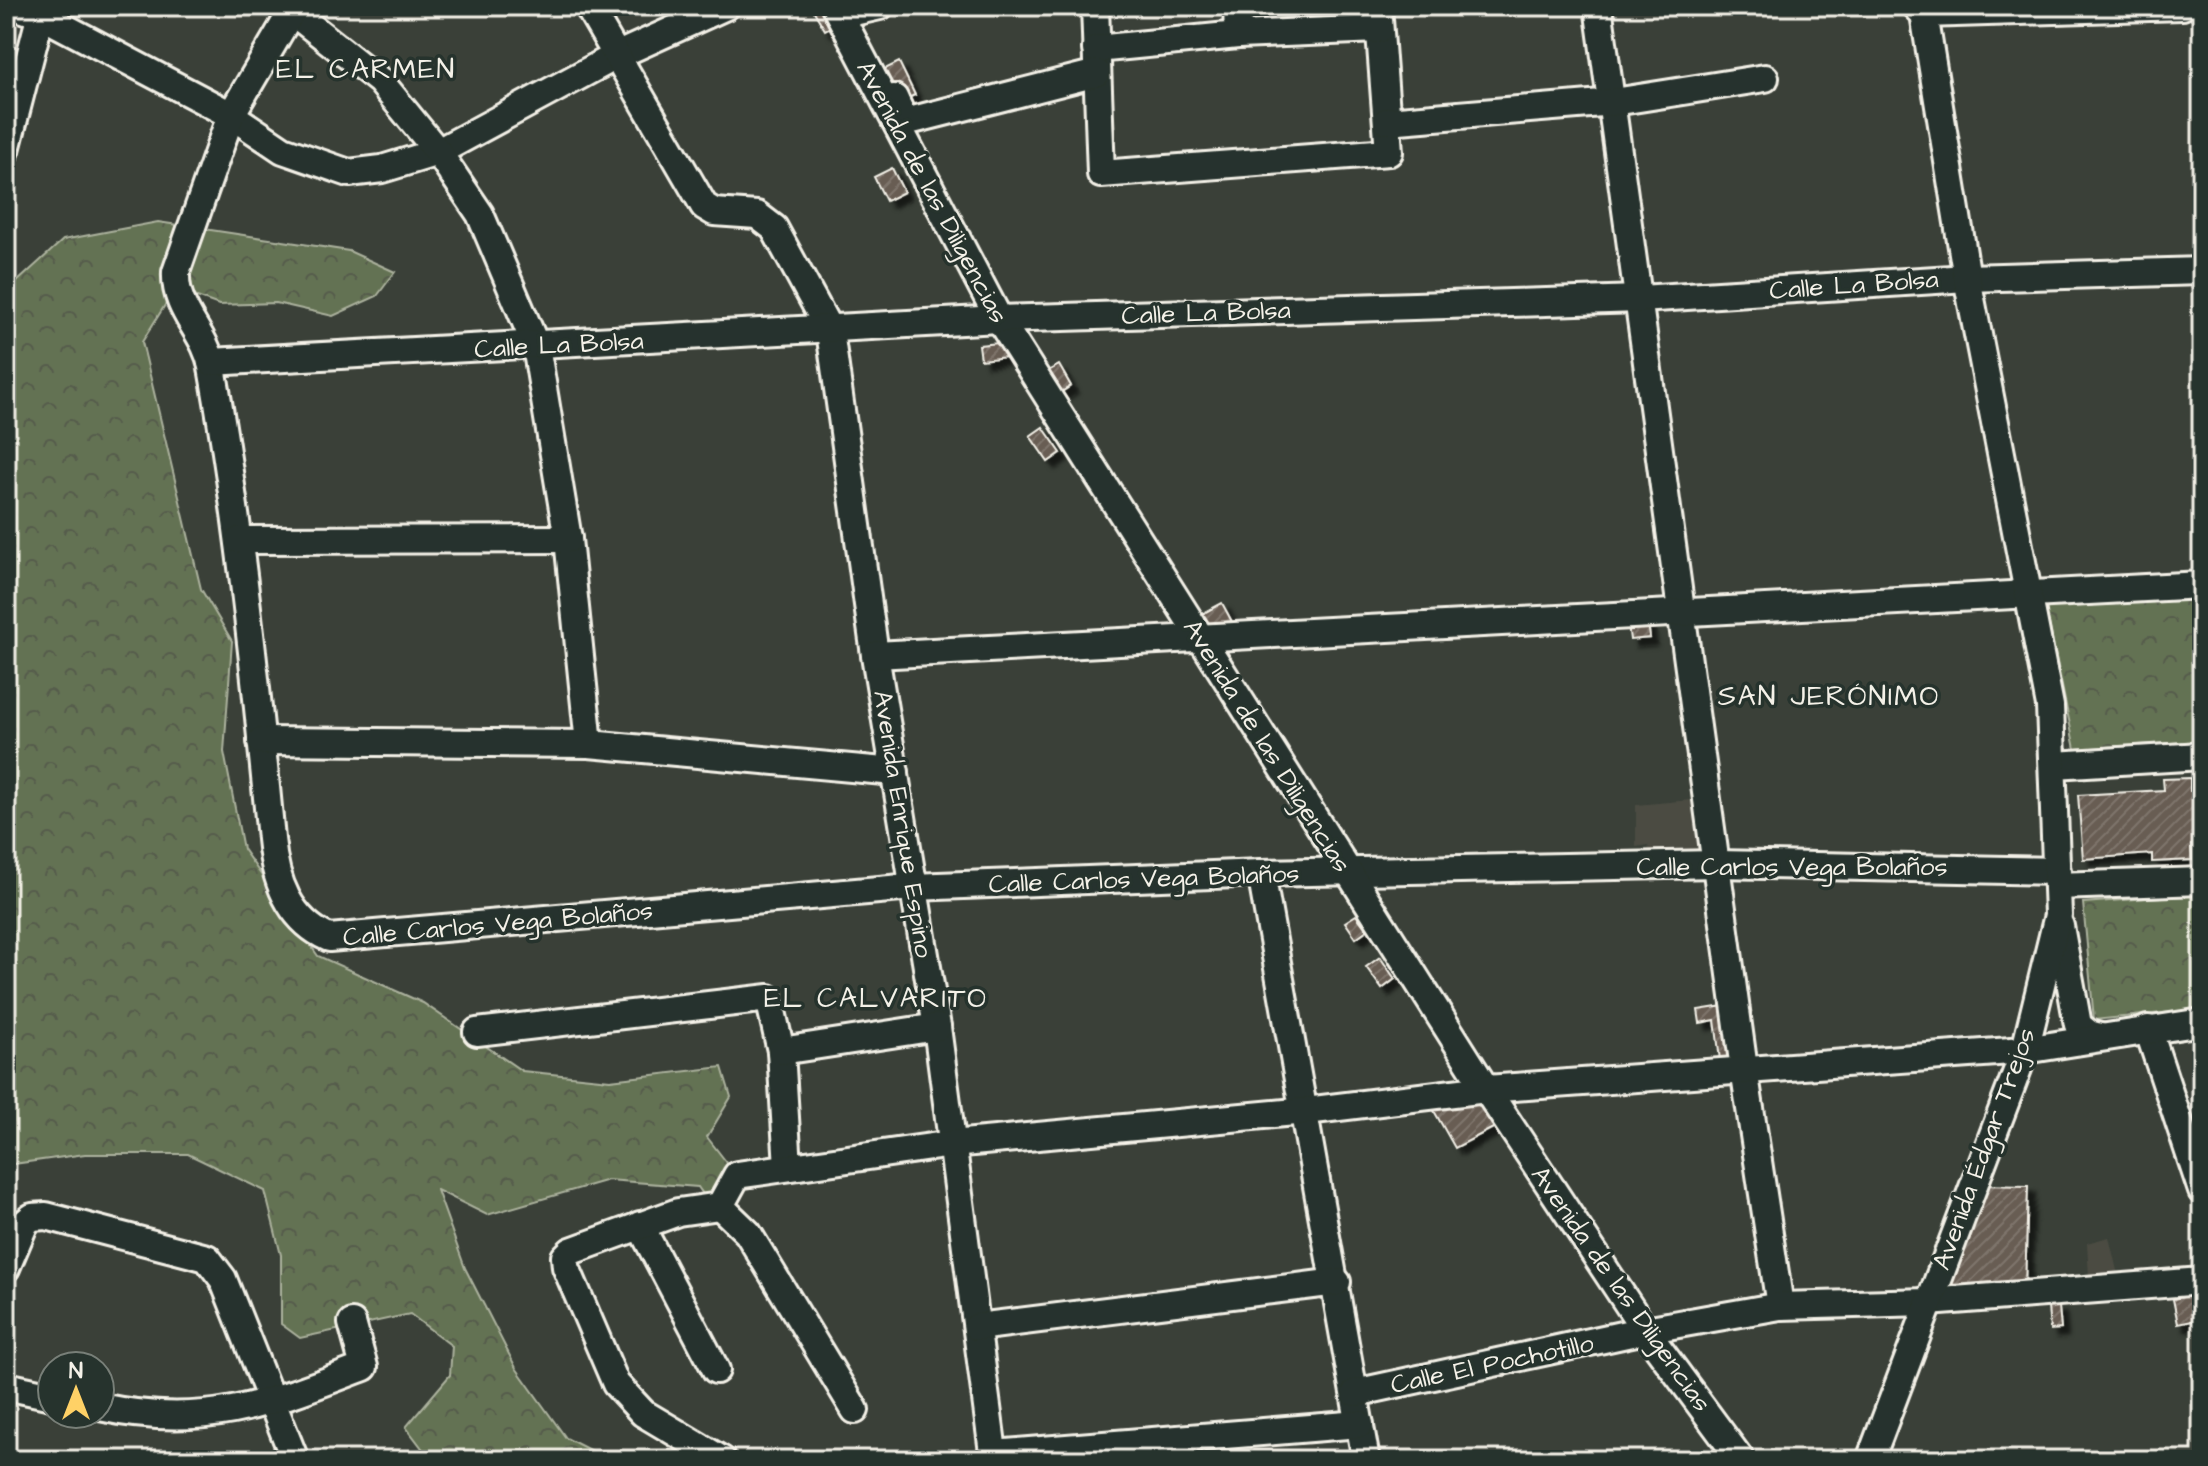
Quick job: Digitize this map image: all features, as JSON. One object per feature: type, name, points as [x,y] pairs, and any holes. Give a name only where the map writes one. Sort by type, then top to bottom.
[{"type":"street","points":[[14,6],[42,10],[231,115],[283,150],[349,173],[382,169],[438,152],[618,55],[726,6]]},
{"type":"street","points":[[588,6],[704,206],[714,212],[757,215],[774,228],[830,331]]},
{"type":"street","points":[[864,39],[905,122],[1097,61],[1238,35],[1378,18],[1389,152],[1101,174],[1097,61],[1095,6]]},
{"type":"street","points":[[1237,6],[1238,35]]},
{"type":"street","points":[[1598,6],[1614,102],[1744,1069],[1780,1306]]},
{"type":"street","points":[[1920,10],[2182,6]]},
{"type":"street","points":[[589,744],[568,539],[536,346],[480,214],[438,152],[380,81],[291,7],[231,115],[176,272],[175,289],[183,312],[211,362],[240,540],[261,741],[589,744],[895,772]]},
{"type":"street","name":"Avenida de las Diligencias","points":[[853,9],[999,319],[1345,872],[1486,1089],[1645,1330],[1741,1460]]},
{"type":"street","points":[[6,150],[42,10]]},
{"type":"street","name":"Avenida Édgar Trejos","points":[[1870,1460],[2025,1050],[2058,915],[2050,706],[1967,278],[1920,10]]},
{"type":"street","points":[[1387,121],[1614,102],[1765,78]]},
{"type":"street","name":"Calle La Bolsa","points":[[211,362],[830,331],[999,319],[1640,299],[1967,278],[2202,271]]},
{"type":"street","name":"Avenida Enrique Espino","points":[[830,331],[875,655],[937,1027],[993,1457]]},
{"type":"street","points":[[240,540],[568,539]]},
{"type":"street","points":[[875,655],[2202,585]]},
{"type":"street","name":"Calle Carlos Vega Bolaños","points":[[261,741],[273,857],[282,886],[293,910],[308,929],[329,938],[913,887],[1261,873],[1717,864],[2202,881]]},
{"type":"street","points":[[2054,765],[2202,756]]},
{"type":"street","points":[[1261,873],[1337,1282],[1366,1460]]},
{"type":"street","points":[[2058,915],[2075,1016],[2081,1029],[2100,1037]]},
{"type":"street","points":[[477,1032],[764,998],[773,1002],[781,1051],[788,1167]]},
{"type":"street","points":[[2051,1045],[2071,1031],[2075,1016]]},
{"type":"street","points":[[720,1206],[737,1175],[952,1144],[1306,1111],[1486,1089],[2025,1050],[2202,1022]]},
{"type":"street","points":[[781,1051],[937,1027]]},
{"type":"street","points":[[2148,1029],[2202,1191]]},
{"type":"street","points":[[720,1206],[678,1212],[571,1251],[565,1257],[566,1267],[616,1384],[643,1413],[722,1460]]},
{"type":"street","points":[[720,1206],[748,1233],[855,1410]]},
{"type":"street","points":[[6,1268],[25,1223],[32,1217],[46,1216],[207,1258],[223,1279],[295,1460]]},
{"type":"street","points":[[640,1225],[716,1370]]},
{"type":"street","name":"Calle El Pochotillo","points":[[1355,1393],[1645,1330],[1780,1306],[1928,1302],[2202,1281]]},
{"type":"street","points":[[977,1327],[1337,1282]]},
{"type":"street","points":[[116,1411],[140,1416],[184,1418],[271,1403],[364,1367],[352,1323]]},
{"type":"street","points":[[6,1386],[36,1393]]},
{"type":"street","points":[[993,1457],[1360,1424]]},
{"type":"shaded area","points":[[1691,800],[1698,850],[1649,852],[1648,845],[1636,847],[1636,805]]},
{"type":"shaded area","points":[[2109,1237],[2118,1275],[2089,1276],[2087,1243]]},
{"type":"green space","points":[[158,222],[349,251],[395,272],[377,296],[333,316],[276,303],[219,305],[175,289],[142,342],[201,589],[232,641],[224,752],[243,849],[318,956],[423,1003],[522,1071],[610,1080],[722,1067],[731,1097],[707,1137],[734,1172],[710,1204],[698,1187],[608,1180],[487,1215],[437,1190],[465,1268],[516,1368],[566,1438],[609,1460],[431,1460],[406,1427],[450,1375],[452,1346],[410,1314],[300,1338],[281,1324],[281,1255],[265,1191],[188,1154],[85,1154],[6,1165],[6,292],[63,240]]},
{"type":"green space","points":[[2202,597],[2202,741],[2075,749],[2045,604]]},
{"type":"green space","points":[[2202,894],[2202,1009],[2094,1020],[2083,903]]},
{"type":"building","points":[[825,6],[836,24],[825,30],[812,8]]},
{"type":"building","points":[[899,62],[915,95],[897,103],[881,71]]},
{"type":"building","points":[[892,168],[904,192],[886,201],[874,177]]},
{"type":"building","points":[[999,343],[1007,357],[981,360],[979,345]]},
{"type":"building","points":[[1059,365],[1071,386],[1058,394],[1046,372]]},
{"type":"building","points":[[1043,427],[1061,453],[1048,462],[1030,436]]},
{"type":"building","points":[[1222,603],[1237,631],[1208,630],[1200,615]]},
{"type":"building","points":[[1648,622],[1650,638],[1630,640],[1628,624]]},
{"type":"building","points":[[2190,778],[2190,791],[2202,791],[2202,845],[2191,845],[2192,860],[2152,862],[2152,854],[2083,859],[2078,795],[2164,790],[2163,779]]},
{"type":"building","points":[[1356,915],[1367,930],[1356,938],[1345,922]]},
{"type":"building","points":[[1380,957],[1395,979],[1382,989],[1366,967]]},
{"type":"building","points":[[1724,1006],[1731,1059],[1720,1060],[1715,1020],[1700,1023],[1698,1010]]},
{"type":"building","points":[[1468,1103],[1483,1105],[1495,1127],[1455,1148],[1433,1109]]},
{"type":"building","points":[[1979,1185],[2028,1186],[2025,1289],[1951,1288],[1945,1278]]},
{"type":"building","points":[[2202,1293],[2202,1319],[2178,1324],[2173,1299]]},
{"type":"building","points":[[2059,1306],[2061,1329],[2050,1330],[2048,1307]]},
{"type":"district","name":"EL CARMEN","points":[[366,69]]},
{"type":"district","name":"SAN JERÓNIMO","points":[[1829,696]]},
{"type":"district","name":"EL CALVARITO","points":[[876,998]]}]
